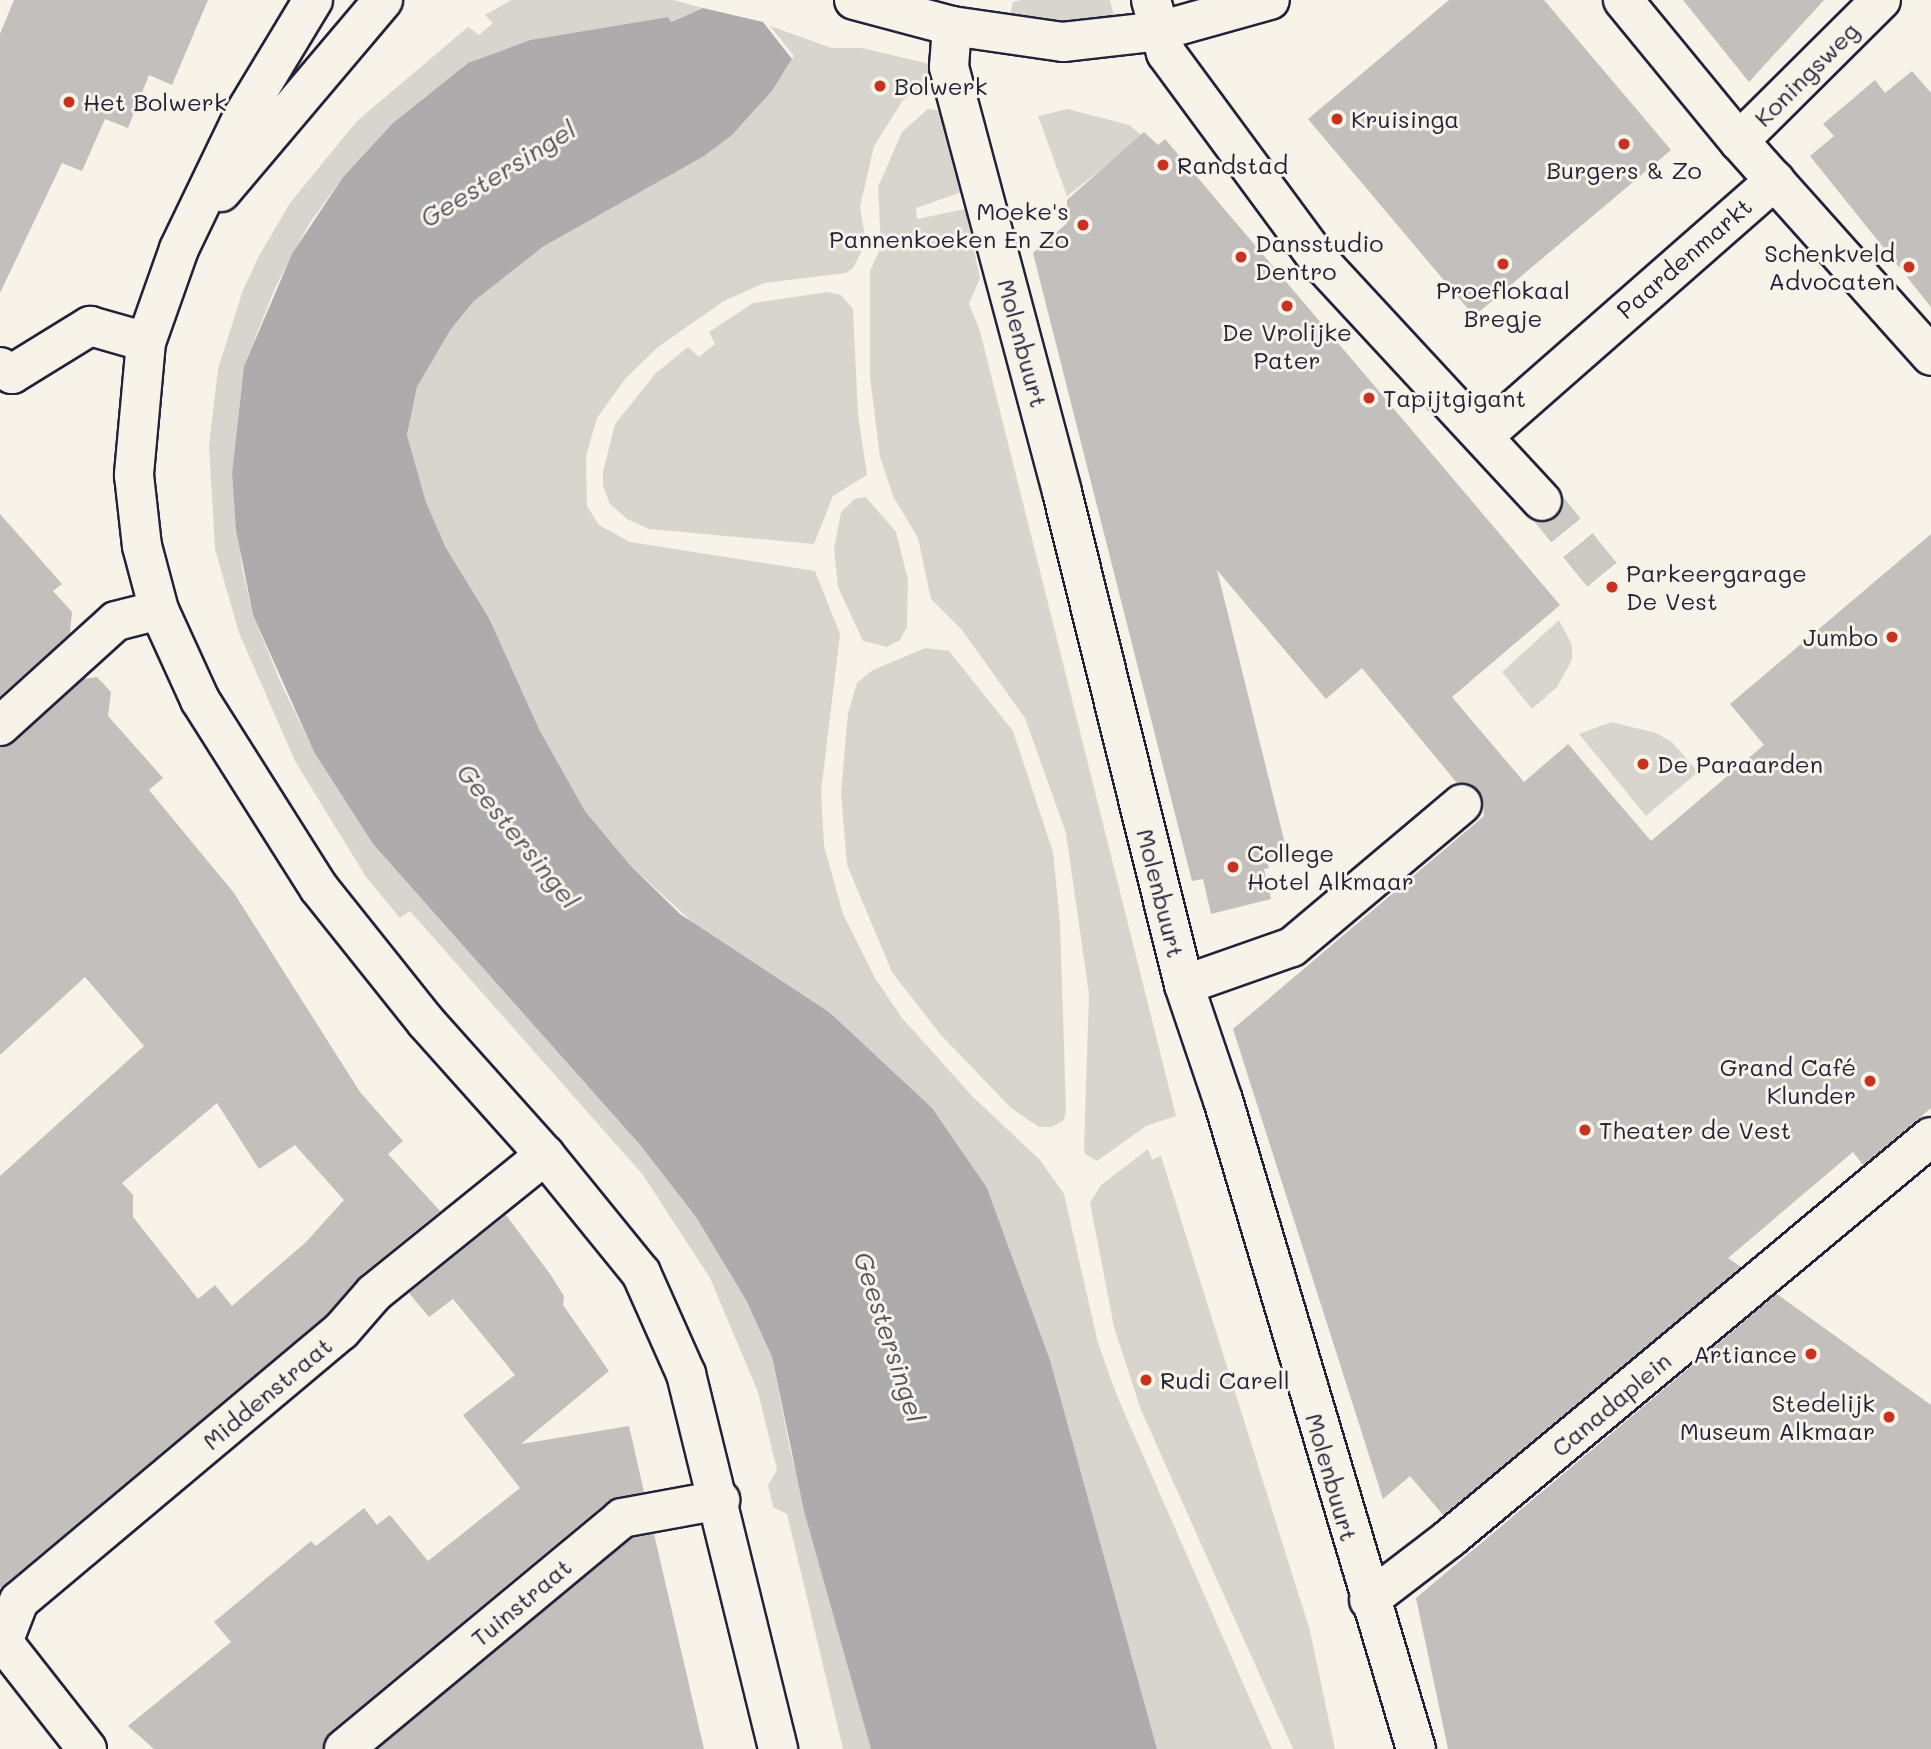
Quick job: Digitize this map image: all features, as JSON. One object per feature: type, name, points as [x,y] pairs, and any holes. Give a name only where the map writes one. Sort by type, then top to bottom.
[{"type":"street","points":[[313,0],[243,116],[163,285],[146,342],[134,475],[142,546],[159,610],[200,700],[319,888],[426,1022],[545,1155],[641,1273],[686,1374],[720,1500],[778,1749]]},
{"type":"street","points":[[190,228],[360,33],[383,0]]},
{"type":"street","points":[[854,0],[952,26],[1063,42],[1155,15],[1269,0]]},
{"type":"street","points":[[1623,0],[1739,141]]},
{"type":"street","name":"Koningsweg","points":[[1774,180],[1739,141],[1881,0]]},
{"type":"street","points":[[1155,15],[1166,53],[1317,258],[1485,435],[1542,501]]},
{"type":"street","name":"Molenbuurt","points":[[952,26],[949,67],[1062,492],[1184,985],[1223,1100],[1369,1600],[1416,1749]]},
{"type":"street","name":"Paardenmarkt","points":[[1485,435],[1774,180],[1931,356]]},
{"type":"street","points":[[4,375],[90,326],[146,342]]},
{"type":"street","points":[[0,726],[116,621],[159,610]]},
{"type":"street","points":[[1184,985],[1292,947],[1462,804]]},
{"type":"street","name":"Canadaplein","points":[[1369,1600],[1453,1536],[1931,1138]]},
{"type":"street","name":"Middenstraat","points":[[87,1749],[4,1642],[19,1601],[341,1331],[374,1293],[545,1155]]},
{"type":"street","name":"Tuinstraat","points":[[344,1749],[622,1518],[720,1500]]},
{"type":"shaded area","points":[[512,0],[673,0],[703,8],[670,22],[668,17],[530,40],[468,63],[393,123],[343,177],[309,224],[275,288],[244,366],[232,473],[242,568],[253,615],[280,681],[314,752],[373,844],[641,1146],[696,1217],[746,1300],[772,1357],[790,1450],[871,1749],[843,1749],[787,1514],[773,1507],[768,1485],[777,1470],[758,1392],[710,1278],[643,1175],[410,911],[400,918],[366,877],[295,761],[239,633],[215,549],[209,445],[218,369],[243,290],[259,256],[290,203],[357,121],[468,27],[479,35],[493,23],[485,15]]},
{"type":"shaded area","points":[[1110,0],[1114,16],[1110,25],[1008,22],[1013,2]]},
{"type":"shaded area","points":[[770,26],[832,48],[862,48],[930,64],[930,80],[903,100],[874,146],[860,207],[866,243],[853,268],[846,273],[764,283],[724,301],[658,347],[625,379],[597,418],[586,456],[587,506],[599,525],[630,542],[815,571],[840,634],[821,792],[824,846],[843,914],[875,978],[902,1018],[973,1097],[1040,1160],[1064,1194],[1098,1343],[1117,1396],[1272,1749],[1157,1749],[1050,1360],[987,1188],[829,1012],[700,929],[630,865],[585,811],[539,729],[489,618],[446,548],[426,502],[407,435],[417,387],[451,329],[474,301],[544,246],[732,135],[772,91],[794,56]]},
{"type":"shaded area","points":[[928,109],[941,111],[962,192],[916,208],[917,219],[965,209],[980,278],[969,304],[980,331],[1176,1116],[1146,1126],[1097,1161],[1085,1154],[1084,1148],[1089,994],[1066,833],[1025,718],[962,630],[931,599],[918,538],[893,496],[880,457],[870,377],[870,271],[881,247],[878,187],[902,132]]},
{"type":"shaded area","points":[[1068,109],[1129,125],[1144,137],[1067,196],[1038,116]]},
{"type":"shaded area","points":[[828,292],[841,295],[853,309],[858,415],[867,475],[833,496],[814,544],[649,529],[627,519],[610,504],[603,486],[603,472],[615,424],[656,373],[688,347],[699,357],[715,344],[709,332],[753,303]]},
{"type":"shaded area","points":[[866,497],[896,532],[908,580],[907,627],[900,640],[887,647],[863,641],[838,587],[834,549],[841,512],[855,499]]},
{"type":"shaded area","points":[[1559,620],[1572,645],[1572,660],[1557,687],[1532,709],[1502,672]]},
{"type":"shaded area","points":[[925,648],[949,651],[1013,731],[1053,852],[1060,923],[1066,1110],[1064,1120],[1052,1127],[1039,1127],[1011,1108],[940,1034],[892,972],[847,865],[841,793],[848,713],[857,683],[873,670]]},
{"type":"shaded area","points":[[1611,722],[1656,733],[1672,742],[1698,772],[1646,816],[1579,734]]},
{"type":"shaded area","points":[[1148,1149],[1152,1160],[1161,1156],[1310,1631],[1335,1749],[1293,1749],[1141,1410],[1114,1327],[1090,1203],[1101,1185]]},
{"type":"water","name":"Geestersingel","points":[[703,8],[763,22],[792,59],[772,91],[732,135],[704,156],[544,246],[474,301],[451,329],[417,387],[407,435],[426,502],[446,548],[489,618],[539,729],[585,811],[630,865],[680,914],[829,1012],[932,1108],[987,1188],[1050,1360],[1157,1749],[871,1749],[804,1511],[772,1357],[746,1300],[696,1217],[641,1146],[373,844],[314,752],[253,615],[236,530],[232,473],[244,366],[292,254],[343,177],[393,123],[468,63],[530,40],[668,17],[671,22]]},
{"type":"building","name":"Het Bolwerk","points":[[14,0],[208,0],[172,85],[149,75],[128,128],[105,119],[82,171],[62,163],[0,293],[0,34]]},
{"type":"building","points":[[1449,0],[1544,0],[1671,150],[1474,316],[1308,119]]},
{"type":"building","points":[[1683,0],[1824,0],[1749,82]]},
{"type":"building","points":[[1912,71],[1931,93],[1931,307],[1810,156],[1834,136],[1823,124],[1875,80],[1885,93]]},
{"type":"building","points":[[1144,132],[1158,145],[1165,139],[1560,605],[1452,697],[1524,782],[1568,744],[1651,841],[1764,745],[1730,704],[1931,534],[1931,1108],[1863,1165],[1853,1152],[1728,1258],[1741,1267],[1443,1515],[1410,1476],[1383,1499],[1233,1029],[1484,816],[1483,800],[1470,784],[1457,783],[1362,668],[1326,699],[1217,570],[1288,856],[1267,861],[1269,868],[1264,869],[1271,899],[1211,914],[1203,879],[1192,881],[1033,253],[1067,223],[1067,200]]},
{"type":"building","points":[[0,514],[62,584],[53,591],[72,612],[70,633],[0,696]]},
{"type":"building","points":[[97,677],[111,692],[108,716],[163,778],[149,790],[234,893],[360,1092],[403,1141],[388,1154],[440,1211],[360,1276],[326,1315],[0,1588],[0,1176],[144,1046],[85,977],[0,1055],[0,747],[15,742],[84,679]],"holes":[[[217,1103],[259,1169],[295,1145],[344,1200],[306,1242],[232,1306],[215,1285],[198,1299],[133,1217],[133,1195],[122,1183]]]},
{"type":"building","points":[[506,1215],[550,1274],[564,1296],[563,1305],[609,1371],[521,1444],[629,1426],[644,1492],[608,1501],[330,1732],[323,1749],[154,1749],[128,1726],[231,1642],[214,1622],[311,1541],[316,1546],[364,1508],[377,1525],[390,1515],[428,1561],[520,1488],[463,1415],[515,1375],[453,1299],[429,1317],[409,1293]]},
{"type":"building","points":[[1777,1294],[1931,1405],[1931,1749],[1448,1749],[1416,1598]]},
{"type":"building","points":[[654,1534],[704,1749],[378,1749],[632,1538]]},
{"type":"tunnel","points":[[1542,501],[1612,587]]},
{"type":"place","name":"Bolwerk","points":[[880,86]]},
{"type":"place","name":"Het Bolwerk","points":[[69,102]]},
{"type":"place","name":"Kruisinga","points":[[1337,119]]},
{"type":"place","name":"Burgers & Zo","points":[[1624,144]]},
{"type":"place","name":"Randstad","points":[[1163,165]]},
{"type":"place","name":"Moeke's Pannenkoeken En Zo","points":[[1083,225]]},
{"type":"place","name":"Dansstudio Dentro","points":[[1241,257]]},
{"type":"place","name":"Proeflokaal Bregje","points":[[1503,264]]},
{"type":"place","name":"Schenkveld Advocaten","points":[[1909,267]]},
{"type":"place","name":"De Vrolijke Pater","points":[[1287,306]]},
{"type":"place","name":"Tapijtgigant","points":[[1369,398]]},
{"type":"place","name":"Parkeergarage De Vest","points":[[1612,587]]},
{"type":"place","name":"Jumbo","points":[[1892,637]]},
{"type":"place","name":"De Paraarden","points":[[1643,764]]},
{"type":"place","name":"College Hotel Alkmaar","points":[[1233,867]]},
{"type":"place","name":"Grand Café Klunder","points":[[1870,1081]]},
{"type":"place","name":"Theater de Vest","points":[[1585,1130]]},
{"type":"place","name":"Artiance","points":[[1811,1354]]},
{"type":"place","name":"Rudi Carell","points":[[1146,1380]]},
{"type":"place","name":"Stedelijk Museum Alkmaar","points":[[1889,1417]]}]
